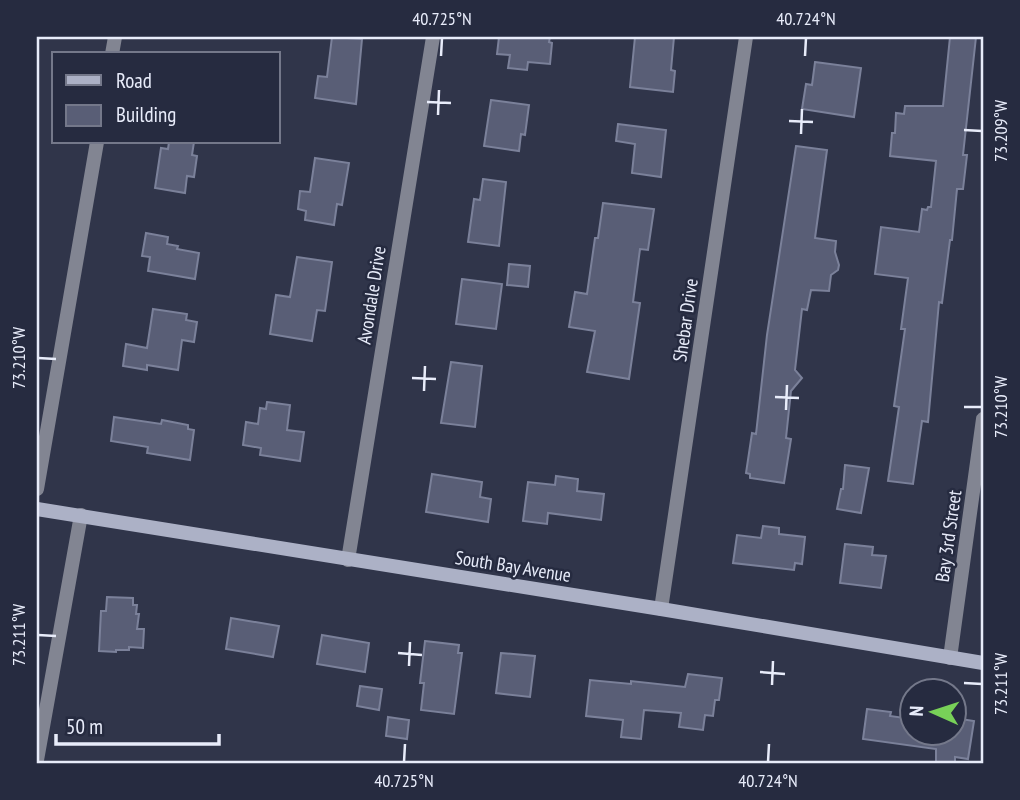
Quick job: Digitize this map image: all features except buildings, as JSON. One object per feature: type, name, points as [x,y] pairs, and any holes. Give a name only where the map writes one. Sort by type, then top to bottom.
[{"type":"street","name":"Avondale Drive","points":[[348,559],[433,37]]},
{"type":"street","name":"Shebar Drive","points":[[661,609],[746,37]]},
{"type":"street","points":[[37,489],[97,144]]},
{"type":"street","name":"Bay 3rd Street","points":[[950,658],[983,419]]},
{"type":"street","name":"South Bay Avenue","points":[[37,509],[983,663]]},
{"type":"street","points":[[37,760],[81,515]]}]
